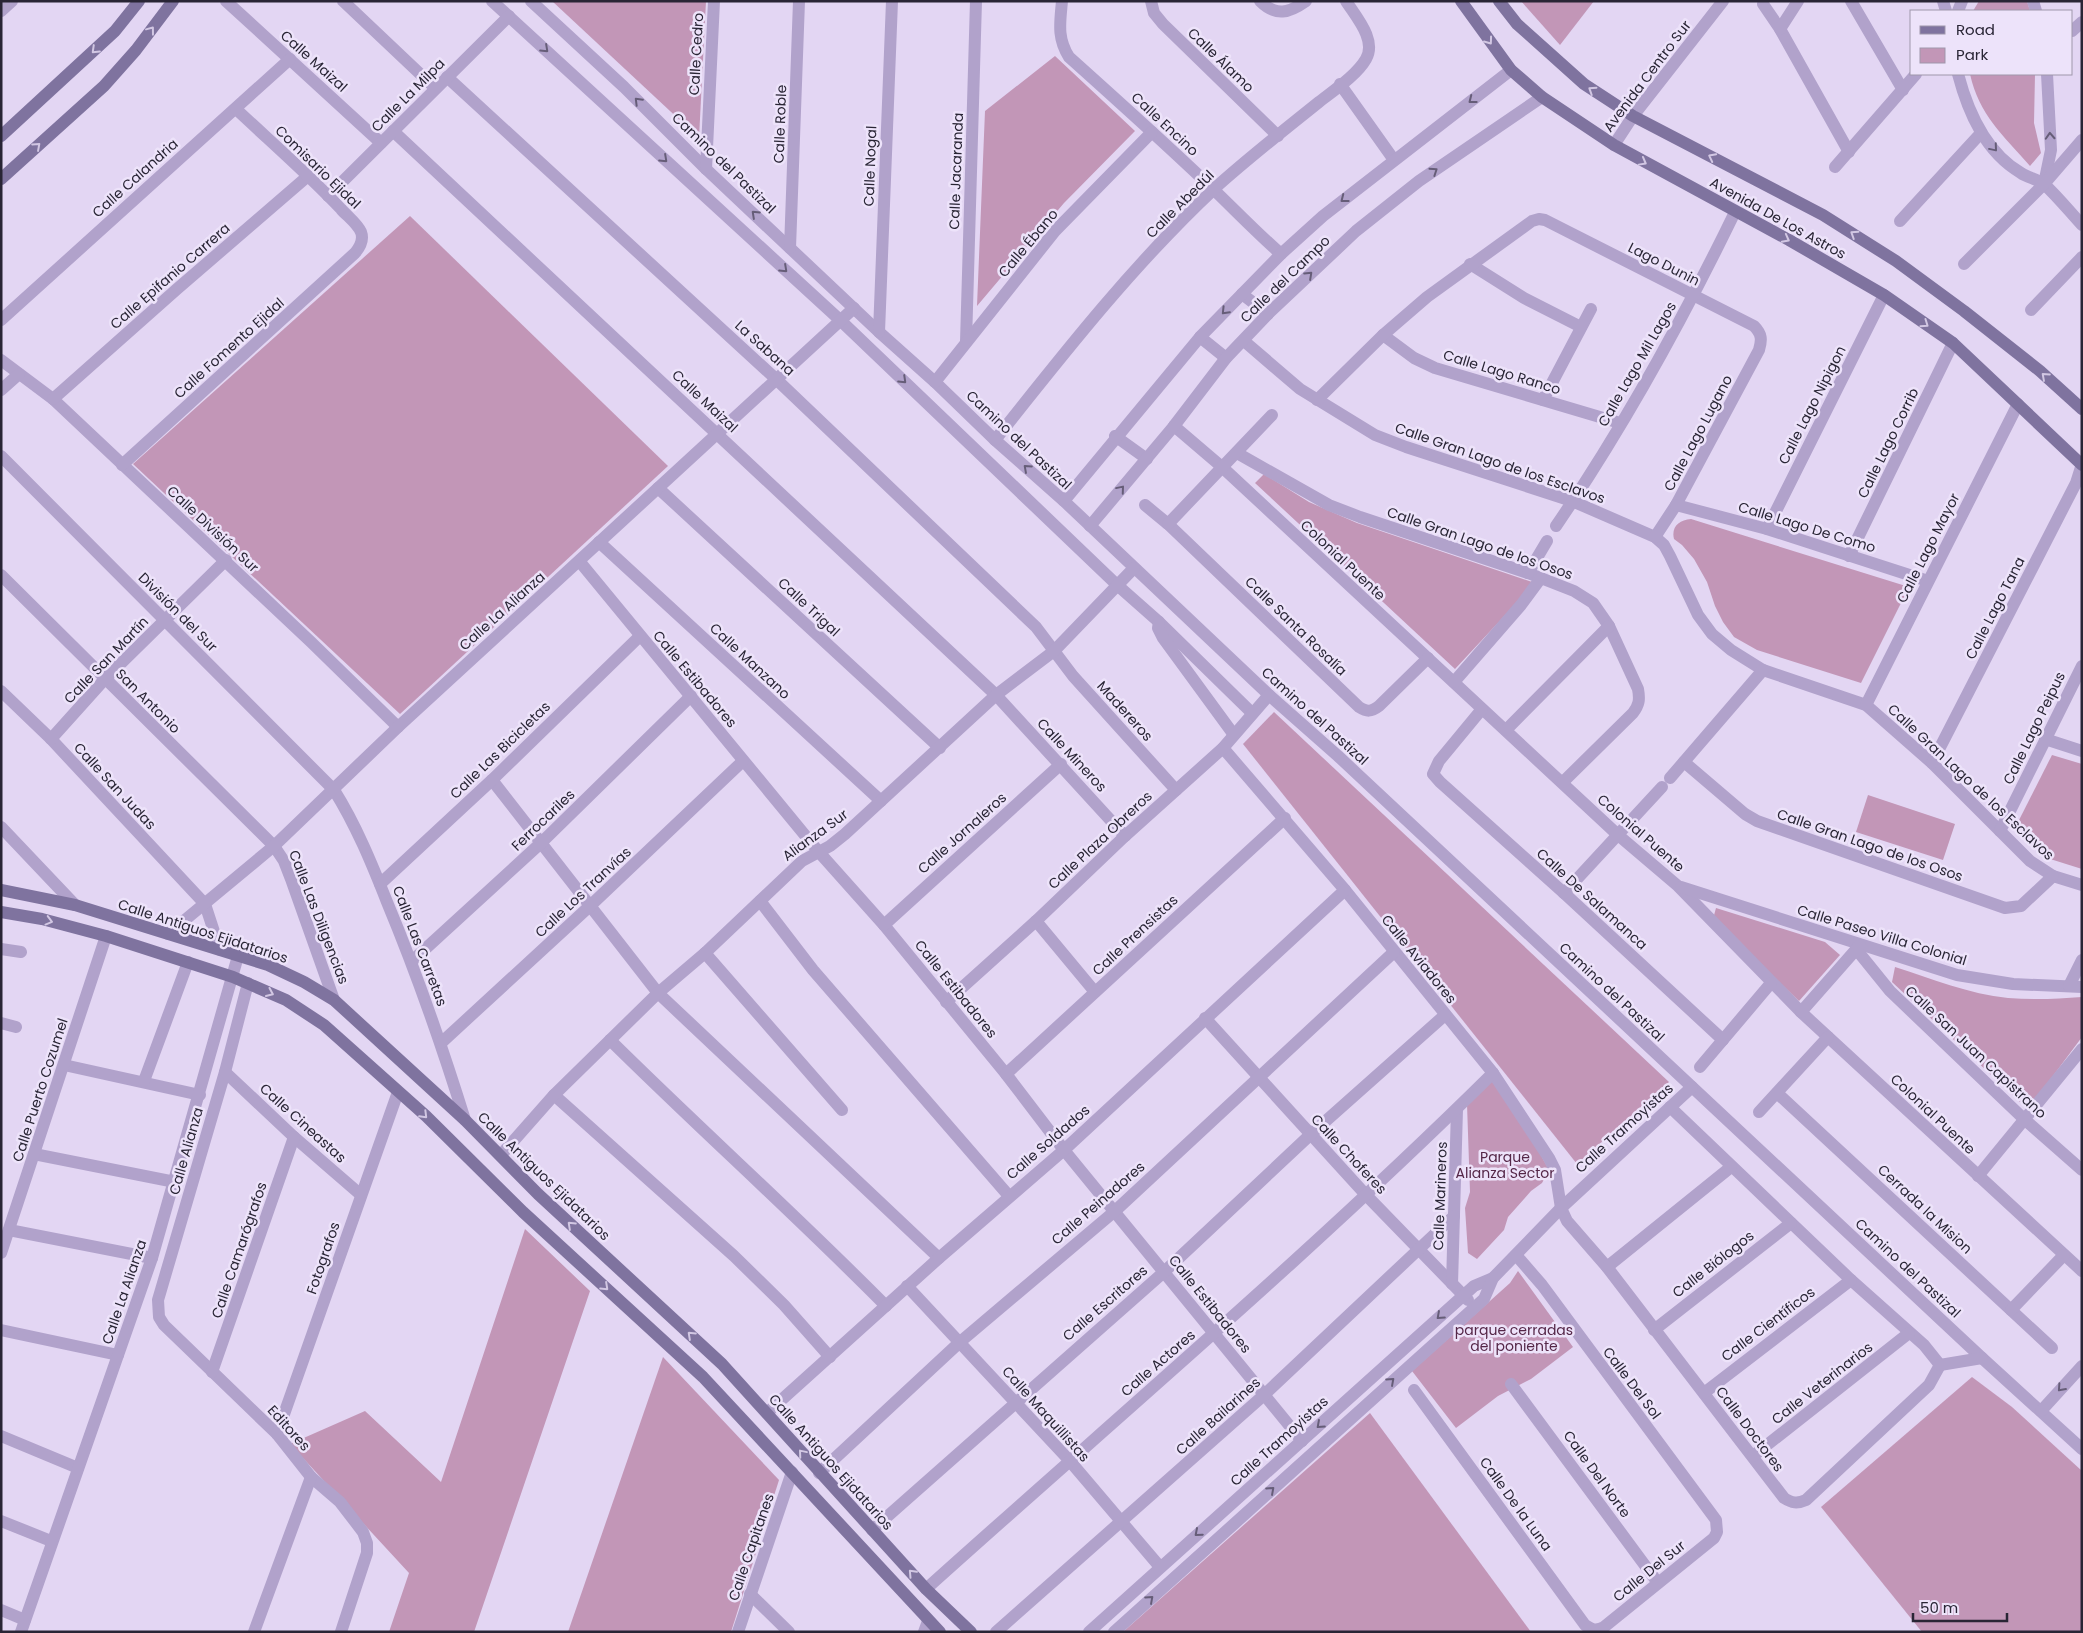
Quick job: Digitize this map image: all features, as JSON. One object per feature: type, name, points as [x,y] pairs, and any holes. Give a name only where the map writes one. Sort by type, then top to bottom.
[{"type":"street","points":[[1,10],[12,1]]},
{"type":"street","points":[[1,136],[102,43],[140,1]]},
{"type":"street","points":[[1,179],[104,86],[136,50],[173,1]]},
{"type":"street","name":"Calle Maizal","points":[[226,1],[381,143]]},
{"type":"street","points":[[343,1],[435,88]]},
{"type":"street","points":[[492,1],[840,320],[1116,584],[1160,622],[1252,713]]},
{"type":"street","name":"Camino del Pastizal","points":[[532,1],[879,332],[935,382],[995,440],[1064,501],[1269,695],[1338,756],[1982,1358],[2082,1449]]},
{"type":"street","name":"Calle Cedro","points":[[706,169],[714,1]]},
{"type":"street","name":"Calle Roble","points":[[790,248],[799,1]]},
{"type":"street","name":"Calle Nogal","points":[[879,332],[892,1]]},
{"type":"street","name":"Calle Jacaranda","points":[[966,342],[976,1]]},
{"type":"street","name":"Calle Encino","points":[[1062,1],[1061,45],[1069,57],[1214,189],[1252,228],[1281,254]]},
{"type":"street","name":"Calle Álamo","points":[[1151,1],[1154,13],[1162,24],[1278,136]]},
{"type":"street","points":[[1260,1],[1276,13],[1286,13],[1306,1]]},
{"type":"street","name":"Calle Abedúl","points":[[995,440],[1061,358],[1132,275],[1214,189],[1340,84],[1366,59],[1369,51],[1367,35],[1346,1]]},
{"type":"street","name":"Avenida De Los Astros","points":[[1461,1],[1510,70],[1542,97],[1614,146],[1819,257],[1884,295],[1953,343],[2082,465]]},
{"type":"street","name":"Avenida De Los Astros","points":[[1499,1],[1517,24],[1584,84],[1633,116],[1824,215],[1896,261],[1964,311],[2040,371],[2082,409]]},
{"type":"street","name":"Avenida Centro Sur","points":[[1614,146],[1633,116],[1723,1]]},
{"type":"street","points":[[1780,29],[1798,1]]},
{"type":"street","points":[[1850,1],[1903,90]]},
{"type":"street","points":[[1763,4],[1780,29],[1849,152]]},
{"type":"street","name":"Calle La Milpa","points":[[328,196],[509,16]]},
{"type":"street","name":"Calle Calandria","points":[[1,320],[290,59]]},
{"type":"street","name":"Calle del Campo","points":[[1064,501],[1115,436],[1200,337],[1281,254],[1323,216],[1510,70]]},
{"type":"street","points":[[1835,167],[1915,75]]},
{"type":"street","points":[[1958,75],[1966,103],[1981,133],[2006,162],[2021,173],[2044,184],[2082,225]]},
{"type":"street","points":[[2044,184],[2049,167],[2050,150],[2047,75]]},
{"type":"street","name":"La Sabana","points":[[447,77],[777,380],[1036,628],[1054,651]]},
{"type":"street","points":[[1340,84],[1394,160]]},
{"type":"street","name":"Calle del Campo","points":[[1090,526],[1174,426],[1226,358],[1268,314],[1356,231],[1411,188],[1542,97]]},
{"type":"street","name":"Comisario Ejidal","points":[[236,109],[308,176],[361,232],[362,239],[355,253]]},
{"type":"street","name":"Calle Maizal","points":[[393,131],[996,695]]},
{"type":"street","name":"Calle Ébano","points":[[935,382],[1055,231],[1152,132]]},
{"type":"street","points":[[1900,221],[1981,133]]},
{"type":"street","points":[[1964,264],[2044,184],[2082,140]]},
{"type":"street","name":"Calle Epifanio Carrera","points":[[52,399],[177,288],[308,176]]},
{"type":"street","name":"Calle Lago Mil Lagos","points":[[1556,526],[1620,423],[1694,296],[1735,212]]},
{"type":"street","name":"Lago Dunin","points":[[1470,264],[1532,221],[1545,220],[1754,326],[1762,340]]},
{"type":"street","name":"Calle Fomento Ejidal","points":[[122,464],[355,253]]},
{"type":"street","points":[[2031,310],[2082,257]]},
{"type":"street","points":[[1317,400],[1383,336],[1427,297],[1470,264],[1524,298],[1581,326]]},
{"type":"street","points":[[1242,294],[1268,314]]},
{"type":"street","name":"Calle Lago Nipigon","points":[[1766,529],[1884,295]]},
{"type":"street","name":"Calle La Alianza","points":[[168,934],[274,846],[398,728],[854,308]]},
{"type":"street","points":[[1543,400],[1590,309]]},
{"type":"street","name":"Calle Lago Ranco","points":[[1383,336],[1414,358],[1435,368],[1620,423]]},
{"type":"street","points":[[1200,337],[1226,358]]},
{"type":"street","name":"Calle Lago Lugano","points":[[1655,537],[1676,505],[1759,350],[1762,340]]},
{"type":"street","name":"Calle Gran Lago de los Esclavos","points":[[1244,341],[1317,400],[1376,435],[1572,502],[1655,537],[1670,556],[1698,615],[1712,634],[1731,650],[1763,670],[1866,705],[1932,763],[2030,861],[2053,876],[2082,885]]},
{"type":"street","name":"Calle Lago Corrib","points":[[1849,556],[1953,343]]},
{"type":"street","name":"Calle División Sur","points":[[1,360],[52,399],[226,560],[398,728]]},
{"type":"street","points":[[1,390],[19,374]]},
{"type":"street","name":"Calle Lago Mayor","points":[[1866,705],[2018,404]]},
{"type":"street","points":[[1168,524],[1272,415]]},
{"type":"street","name":"Colonial Puente","points":[[1174,426],[1222,467],[1618,835],[1678,886],[1801,1012],[2082,1271]]},
{"type":"street","points":[[1115,436],[1147,459]]},
{"type":"street","name":"Calle Gran Lago de los Osos","points":[[1237,453],[1329,504],[1352,514],[1528,573],[1574,591],[1593,603],[1609,626],[1638,689],[1639,706],[1563,782]]},
{"type":"street","name":"División del Sur","points":[[1,456],[334,790]]},
{"type":"street","name":"Calle Lago Tana","points":[[1932,763],[2079,482],[2082,465]]},
{"type":"street","name":"Calle Trigal","points":[[658,488],[940,748]]},
{"type":"street","name":"Calle Santa Rosalía","points":[[1145,505],[1168,524],[1365,711],[1372,711],[1379,706],[1428,658]]},
{"type":"street","name":"Calle Lago De Como","points":[[1676,505],[1766,529],[1928,581]]},
{"type":"street","points":[[1528,573],[1547,541]]},
{"type":"street","name":"Calle Manzano","points":[[599,542],[881,801]]},
{"type":"street","name":"Calle San Martín","points":[[51,739],[104,680],[226,560]]},
{"type":"street","name":"Calle Estibadores","points":[[580,562],[818,851],[884,925],[1006,1074],[1064,1150],[1302,1441]]},
{"type":"street","name":"Alianza Sur","points":[[501,1155],[554,1095],[658,993],[705,953],[802,861],[830,846],[845,834],[996,695],[1054,651],[1116,584],[1134,568]]},
{"type":"street","name":"San Antonio","points":[[1,575],[104,680],[274,846]]},
{"type":"street","points":[[1454,682],[1541,578]]},
{"type":"street","points":[[1160,622],[1158,628],[1163,638],[1234,735]]},
{"type":"street","points":[[1506,730],[1609,626]]},
{"type":"street","name":"Calle Las Bicicletas","points":[[380,884],[492,780],[640,636]]},
{"type":"street","name":"Madereros","points":[[1054,651],[1073,676],[1176,790]]},
{"type":"street","name":"Calle Lago Peipus","points":[[2000,831],[2082,666]]},
{"type":"street","points":[[1564,893],[1684,762],[1763,670]]},
{"type":"street","name":"Calle San Judas","points":[[1,691],[51,739],[205,904]]},
{"type":"street","name":"Calle Mineros","points":[[996,695],[1125,836]]},
{"type":"street","name":"Calle Plaza Obreros","points":[[946,1002],[1223,748],[1269,695]]},
{"type":"street","name":"Ferrocariles","points":[[412,961],[542,842],[691,696]]},
{"type":"street","name":"Calle De Salamanca","points":[[1482,708],[1434,768],[1433,774],[1723,1040]]},
{"type":"street","points":[[2045,739],[2082,751]]},
{"type":"street","name":"Calle Aviadores","points":[[1223,748],[1345,890],[1493,1074],[1549,1158],[1554,1170],[1561,1208]]},
{"type":"street","name":"Calle Los Tranvías","points":[[441,1043],[592,905],[743,761]]},
{"type":"street","name":"Calle Gran Lago de los Osos","points":[[1684,762],[1757,822],[2005,908],[2021,906],[2053,876]]},
{"type":"street","name":"Calle Jornaleros","points":[[884,925],[1061,764]]},
{"type":"street","points":[[492,780],[592,905],[658,993],[939,1258]]},
{"type":"street","name":"Calle Las Carretas","points":[[334,790],[349,814],[412,961],[441,1043],[465,1120]]},
{"type":"street","name":"Calle Prensistas","points":[[1006,1074],[1285,818]]},
{"type":"street","points":[[1,827],[76,905]]},
{"type":"street","name":"Calle Las Diligencias","points":[[274,846],[284,861],[334,1000]]},
{"type":"street","name":"Calle Paseo Villa Colonial","points":[[1678,886],[1858,947],[1957,975],[1986,981],[2076,986]]},
{"type":"street","name":"Calle Antiguos Ejidatarios","points":[[1,890],[76,905],[268,965],[304,982],[334,1000],[465,1120],[538,1194],[722,1364],[768,1412],[820,1473],[926,1589],[971,1632]]},
{"type":"street","name":"Calle Soldados","points":[[768,1412],[907,1286],[1064,1150],[1345,890]]},
{"type":"street","points":[[760,901],[814,970],[1009,1196]]},
{"type":"street","points":[[205,904],[220,950]]},
{"type":"street","points":[[1,912],[42,919],[106,936],[233,977],[286,1000],[324,1024],[426,1116],[518,1206],[703,1377],[792,1472],[926,1626],[940,1632]]},
{"type":"street","points":[[1036,921],[1095,992]]},
{"type":"street","name":"Calle Puerto Cozumel","points":[[1,1253],[106,936]]},
{"type":"street","points":[[1801,1012],[1858,947]]},
{"type":"street","name":"Calle San Juan Capistrano","points":[[1858,947],[1890,990],[2024,1119],[2082,1170]]},
{"type":"street","points":[[1,949],[21,952]]},
{"type":"street","name":"Calle Peinadores","points":[[820,1473],[960,1342],[1115,1211],[1394,952]]},
{"type":"street","points":[[705,953],[842,1110]]},
{"type":"street","name":"Calle La Alianza","points":[[23,1626],[51,1541],[152,1258],[200,1095],[238,956]]},
{"type":"street","points":[[2076,986],[2082,960]]},
{"type":"street","points":[[144,1081],[188,962]]},
{"type":"street","name":"Calle Alianza","points":[[164,1325],[159,1317],[158,1300],[225,1072],[248,983]]},
{"type":"street","points":[[1700,1067],[1771,983]]},
{"type":"street","name":"Calle Escritores","points":[[872,1530],[1164,1272],[1310,1135],[1445,1015]]},
{"type":"street","name":"Calle Choferes","points":[[1206,1018],[1310,1135],[1475,1307]]},
{"type":"street","points":[[1,1023],[16,1027]]},
{"type":"street","points":[[1759,1112],[1828,1037]]},
{"type":"street","points":[[610,1040],[681,1110],[820,1238],[886,1306]]},
{"type":"street","points":[[1978,1176],[2024,1119],[2077,1065],[2082,1049]]},
{"type":"street","points":[[64,1065],[144,1081],[200,1095]]},
{"type":"street","name":"Calle Cineastas","points":[[225,1072],[294,1137],[362,1195]]},
{"type":"street","name":"Calle Actores","points":[[926,1589],[1069,1460],[1214,1334],[1366,1195],[1493,1074]]},
{"type":"street","name":"Calle Tramoyistas","points":[[1114,1632],[1484,1299],[1493,1278],[1561,1208],[1692,1087]]},
{"type":"street","name":"Fotografos","points":[[277,1434],[398,1092]]},
{"type":"street","name":"Cerrada la Mision","points":[[1777,1093],[2052,1348]]},
{"type":"street","points":[[554,1095],[734,1256],[784,1305],[830,1357]]},
{"type":"street","points":[[1670,1107],[1790,1223],[1924,1345],[1940,1365],[1982,1358]]},
{"type":"street","name":"Calle Marineros","points":[[1452,1284],[1457,1109]]},
{"type":"street","name":"Calle Camarógrafos","points":[[212,1372],[294,1137]]},
{"type":"street","points":[[34,1154],[175,1182]]},
{"type":"street","points":[[1607,1267],[1731,1167]]},
{"type":"street","name":"Calle Doctores","points":[[1561,1208],[1567,1221],[1607,1267],[1784,1498],[1791,1502],[1799,1503],[1806,1500],[1929,1385],[1940,1365]]},
{"type":"street","name":"Calle Bailarines","points":[[996,1632],[1264,1395],[1454,1216]]},
{"type":"street","name":"Calle Biólogos","points":[[1654,1330],[1790,1223]]},
{"type":"street","points":[[9,1230],[152,1258]]},
{"type":"street","name":"Calle Del Sol","points":[[1516,1255],[1542,1285],[1716,1520],[1717,1532]]},
{"type":"street","points":[[2011,1310],[2064,1255]]},
{"type":"street","name":"Calle Tramoyistas","points":[[1089,1632],[1160,1566],[1463,1295],[1474,1286],[1493,1278]]},
{"type":"street","name":"Calle Científicos","points":[[1704,1393],[1851,1280]]},
{"type":"street","name":"Calle Maquillistas","points":[[907,1286],[1069,1460],[1160,1566]]},
{"type":"street","name":"Editores","points":[[164,1325],[277,1434],[311,1477],[340,1502],[363,1532],[367,1543],[365,1563],[341,1632]]},
{"type":"street","points":[[1,1330],[118,1355]]},
{"type":"street","name":"Calle Veterinarios","points":[[1753,1456],[1909,1333]]},
{"type":"street","points":[[2041,1411],[2082,1366]]},
{"type":"street","name":"Calle Del Norte","points":[[1511,1384],[1658,1583]]},
{"type":"street","name":"Calle De la Luna","points":[[1414,1390],[1585,1625],[1591,1630],[1598,1630]]},
{"type":"street","points":[[1,1436],[78,1468]]},
{"type":"street","name":"Calle Capitanes","points":[[738,1632],[792,1472]]},
{"type":"street","points":[[254,1632],[311,1477]]},
{"type":"street","points":[[1,1521],[51,1541]]},
{"type":"street","name":"Calle Del Sur","points":[[1598,1630],[1714,1538],[1717,1532]]},
{"type":"street","points":[[750,1594],[789,1632]]},
{"type":"street","points":[[1,1610],[23,1626]]},
{"type":"green space","points":[[552,1],[706,1],[699,138]]},
{"type":"green space","points":[[1521,1],[1594,1],[1560,45]]},
{"type":"green space","points":[[1979,1],[2027,1],[2030,10],[1974,10]]},
{"type":"green space","points":[[1055,56],[1135,131],[1064,203],[977,306],[985,111]]},
{"type":"green space","points":[[1970,75],[2035,75],[2034,123],[2041,153],[2030,166],[1993,124],[1979,101]]},
{"type":"green space","points":[[410,216],[668,466],[400,714],[133,464]]},
{"type":"green space","points":[[1264,474],[1309,502],[1357,523],[1535,583],[1455,669],[1255,483]]},
{"type":"green space","points":[[1691,519],[1909,587],[1861,683],[1757,650],[1734,637],[1723,622],[1707,582],[1694,559],[1674,539],[1673,535],[1677,525]]},
{"type":"green space","points":[[1274,712],[1669,1082],[1577,1164],[1243,744]]},
{"type":"green space","points":[[2052,755],[2082,764],[2082,869],[2047,858],[2015,828]]},
{"type":"green space","points":[[1868,795],[1955,824],[1943,860],[1856,832]]},
{"type":"green space","points":[[1716,908],[1825,942],[1840,955],[1799,1001],[1713,919]]},
{"type":"green space","points":[[1895,967],[1951,986],[1993,996],[2036,999],[2082,997],[2082,1037],[2032,1104],[2020,1102],[1892,982]]},
{"type":"green space","name":"Parque Alianza Sector","points":[[1492,1081],[1527,1130],[1549,1170],[1542,1183],[1531,1191],[1508,1217],[1504,1230],[1477,1259],[1468,1253],[1465,1208],[1470,1192],[1467,1104]]},
{"type":"green space","points":[[525,1229],[590,1291],[474,1632],[389,1632],[409,1573],[290,1444],[365,1411],[441,1482]]},
{"type":"green space","name":"parque cerradas del poniente","points":[[1518,1271],[1573,1347],[1531,1379],[1498,1396],[1456,1428],[1412,1371],[1510,1283]]},
{"type":"green space","points":[[663,1357],[779,1480],[731,1632],[568,1632]]},
{"type":"green space","points":[[1972,1377],[2012,1407],[2082,1471],[2082,1632],[1922,1632],[1821,1507]]},
{"type":"green space","points":[[1370,1413],[1531,1632],[1123,1632]]}]
